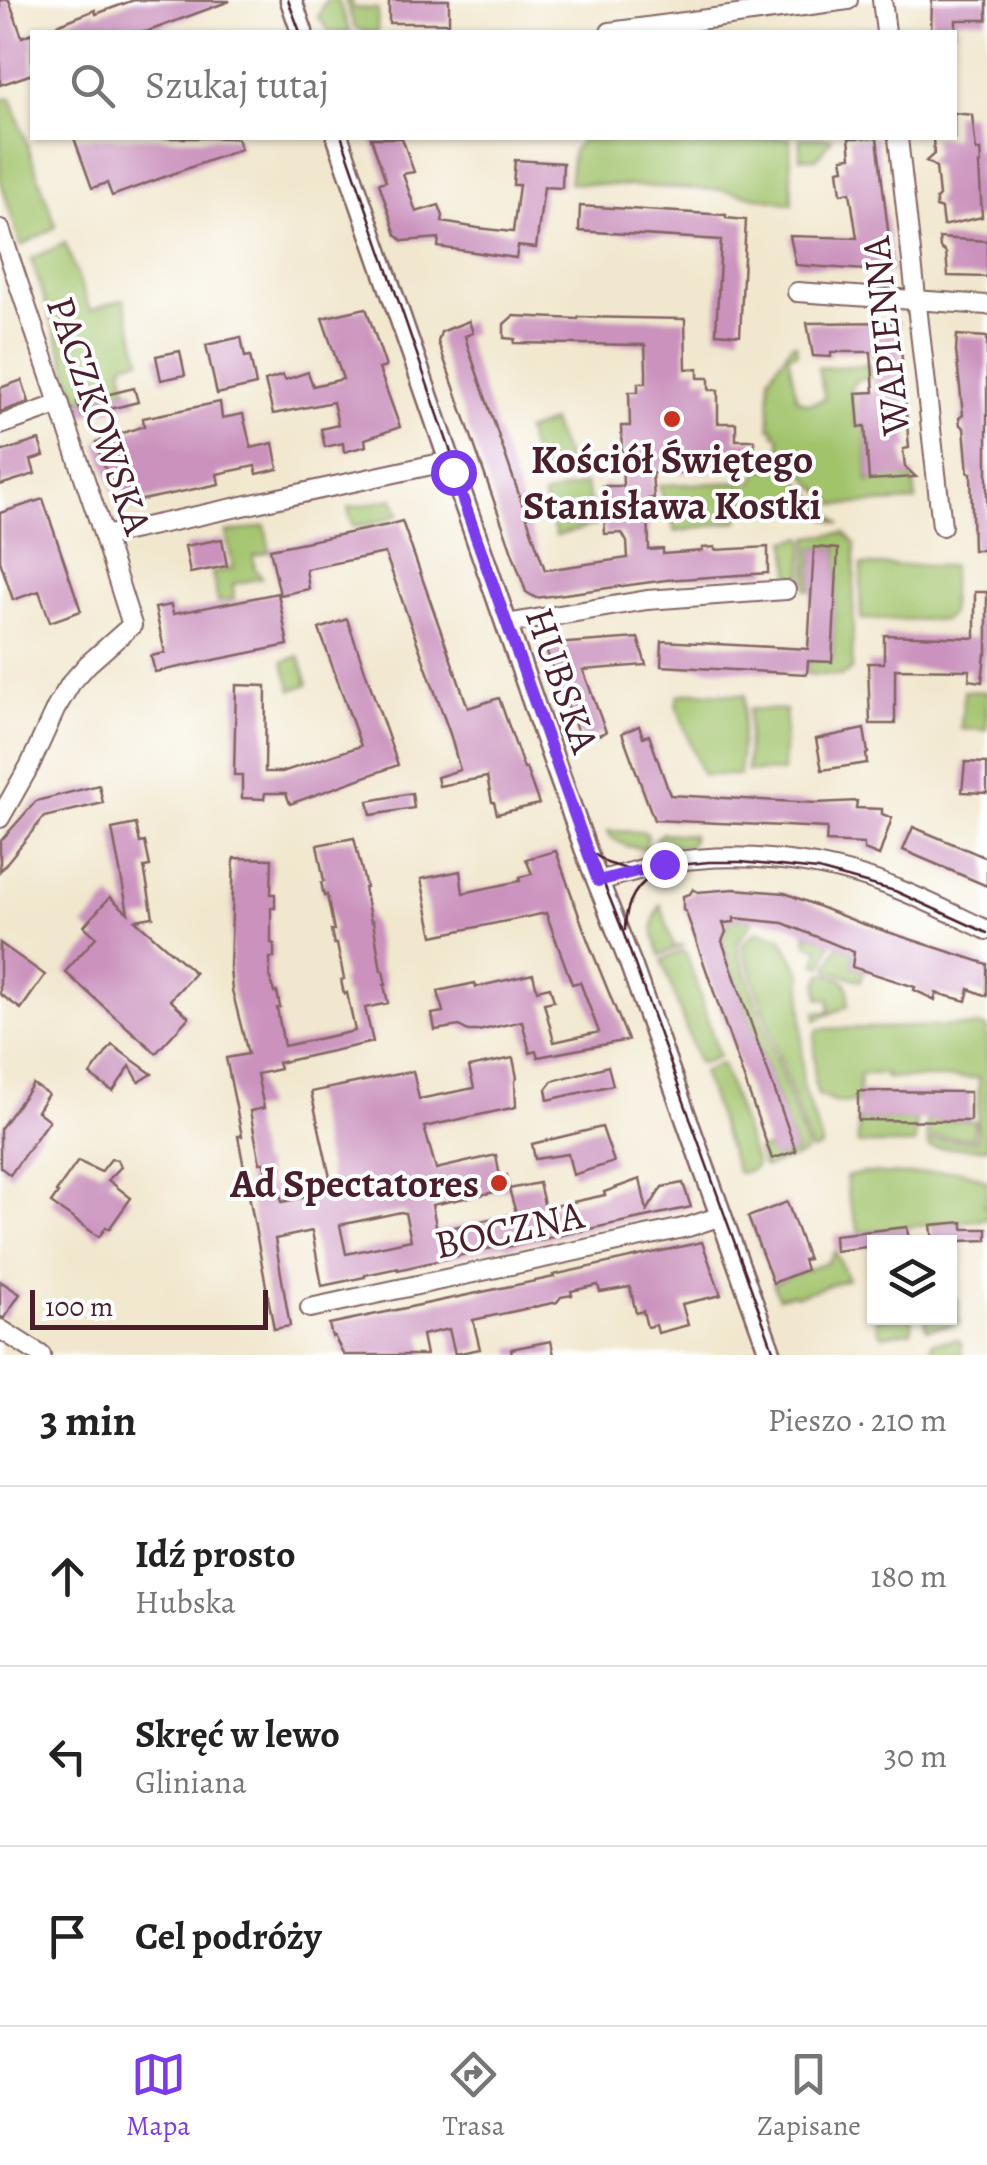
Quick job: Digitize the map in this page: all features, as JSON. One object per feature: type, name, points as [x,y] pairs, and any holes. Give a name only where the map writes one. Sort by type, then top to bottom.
[{"type":"street","points":[[291,0],[301,30]]},
{"type":"street","points":[[625,30],[848,0]]},
{"type":"street","points":[[882,0],[886,30]]},
{"type":"street","name":"HUBSKA","points":[[339,140],[506,624],[771,1355]]},
{"type":"street","name":"WAPIENNA","points":[[898,140],[942,526]]},
{"type":"street","name":"PACZKOWSKA","points":[[0,228],[132,624],[71,683],[0,818]]},
{"type":"street","points":[[797,292],[987,305]]},
{"type":"street","points":[[0,425],[60,404]]},
{"type":"street","points":[[104,536],[450,461]]},
{"type":"street","points":[[506,624],[663,598],[786,590]]},
{"type":"street","points":[[598,881],[697,859],[797,862],[896,888],[987,930]]},
{"type":"street","name":"BOCZNA","points":[[310,1308],[692,1226],[721,1216]]},
{"type":"street","points":[[0,1330],[41,1355]]},
{"type":"green space","points":[[326,0],[338,0],[349,30],[328,30],[318,17]]},
{"type":"green space","points":[[345,0],[352,0],[353,8],[378,9],[377,30],[355,28]]},
{"type":"green space","points":[[11,98],[56,227],[21,246],[0,179],[0,100]]},
{"type":"green space","points":[[581,140],[790,140],[792,204],[722,190],[569,183],[573,150]]},
{"type":"green space","points":[[800,140],[831,140],[817,158],[800,158]]},
{"type":"green space","points":[[65,243],[90,310],[124,299],[141,359],[126,362],[122,368],[127,389],[78,400],[31,259]]},
{"type":"green space","points":[[792,344],[796,344],[797,353],[788,355],[797,399],[809,404],[825,399],[818,368],[870,365],[871,377],[857,380],[851,387],[856,426],[865,426],[867,480],[913,475],[916,501],[837,505],[781,449],[779,435],[770,428],[769,377]]},
{"type":"green space","points":[[551,422],[570,468],[541,478],[525,431]]},
{"type":"green space","points":[[770,458],[777,458],[841,524],[805,509],[741,508],[738,521],[675,532],[659,485],[753,482],[759,469],[767,469]]},
{"type":"green space","points":[[585,484],[597,525],[556,536],[543,496]]},
{"type":"green space","points":[[394,499],[399,515],[353,526],[348,508]]},
{"type":"green space","points":[[265,526],[270,552],[253,556],[255,569],[262,578],[233,584],[234,599],[218,602],[212,573],[233,568],[226,533]]},
{"type":"green space","points":[[845,533],[855,544],[852,669],[842,676],[807,674],[808,661],[832,661],[838,549],[814,547],[811,590],[806,590],[809,537]]},
{"type":"green space","points":[[803,537],[799,581],[790,573],[787,541]]},
{"type":"green space","points":[[861,565],[952,566],[950,615],[944,620],[861,619]]},
{"type":"green space","points":[[299,656],[308,684],[292,690],[283,662]]},
{"type":"green space","points":[[964,691],[987,692],[987,730],[961,729]]},
{"type":"green space","points":[[679,695],[745,695],[739,775],[702,775],[676,704]]},
{"type":"green space","points":[[749,709],[786,710],[783,772],[747,771]]},
{"type":"green space","points":[[608,831],[645,832],[647,849],[627,846],[610,837]]},
{"type":"green space","points":[[662,833],[692,835],[692,841],[689,845],[656,849]]},
{"type":"green space","points":[[661,905],[674,947],[684,945],[660,955],[653,930]]},
{"type":"green space","points":[[734,918],[752,919],[737,947],[807,1149],[805,1154],[765,1167],[758,1150],[768,1147],[773,1159],[796,1151],[722,941],[725,928]]},
{"type":"green space","points":[[757,931],[781,937],[802,974],[802,1083],[822,1143],[811,1151],[742,945]]},
{"type":"green space","points":[[806,933],[831,942],[823,966],[816,964],[819,948],[807,944]]},
{"type":"green space","points":[[838,945],[854,952],[852,966],[864,971],[861,981],[829,970]]},
{"type":"green space","points":[[682,951],[687,955],[719,1056],[706,1062],[698,1063],[662,960]]},
{"type":"green space","points":[[825,973],[846,983],[848,1006],[816,1020],[816,1012],[830,1012],[829,999],[819,998],[818,984]]},
{"type":"green space","points":[[987,1027],[987,1148],[930,1148],[927,1141],[977,1140],[979,1078],[886,1078],[886,1074],[860,1074],[858,1103],[834,1102],[818,1095],[814,1081],[818,1029]]},
{"type":"green space","points":[[720,1064],[756,1164],[740,1173],[702,1072]]},
{"type":"green space","points":[[858,1120],[916,1120],[915,1144],[858,1144]]},
{"type":"green space","points":[[927,1120],[975,1121],[973,1137],[927,1137]]},
{"type":"green space","points":[[956,1170],[987,1181],[987,1201],[983,1204],[987,1219],[859,1232],[846,1177]]},
{"type":"green space","points":[[835,1251],[848,1279],[797,1296],[778,1297],[773,1283],[828,1262]]},
{"type":"green space","points":[[878,1325],[912,1325],[910,1331],[883,1335]]},
{"type":"green space","points":[[958,1339],[962,1355],[931,1355],[932,1342]]},
{"type":"building","points":[[0,0],[9,0],[22,37],[30,34],[30,75],[0,85]]},
{"type":"building","points":[[134,0],[230,1],[151,30],[44,30],[95,10],[96,14]]},
{"type":"building","points":[[389,0],[449,0],[449,23],[389,23]]},
{"type":"building","points":[[932,0],[987,0],[987,20],[956,20],[956,30],[931,30]]},
{"type":"building","points":[[957,113],[972,115],[976,151],[980,150],[982,217],[943,226],[941,209],[936,207],[936,167],[926,161],[934,154],[933,140],[957,140]]},
{"type":"building","points":[[75,140],[238,140],[241,149],[112,196],[107,183],[92,188]]},
{"type":"building","points":[[372,140],[403,140],[414,172],[403,174],[416,212],[439,205],[442,222],[513,232],[519,185],[513,185],[515,160],[563,163],[562,188],[544,187],[536,248],[518,246],[516,258],[438,247],[439,238],[403,241],[396,235],[379,183],[386,181]]},
{"type":"building","points":[[849,140],[877,140],[893,272],[796,265],[790,236],[857,238],[850,192],[841,194],[838,170],[844,169],[842,158],[851,157]]},
{"type":"building","points":[[580,206],[726,215],[746,220],[740,335],[716,333],[721,240],[579,231]]},
{"type":"building","points":[[939,238],[987,241],[987,277],[948,276],[946,253],[940,248]]},
{"type":"building","points":[[366,308],[386,367],[379,369],[400,427],[365,439],[366,446],[344,452],[343,443],[325,447],[321,429],[338,425],[333,402],[273,414],[265,381],[283,375],[285,380],[308,372],[313,386],[343,379],[322,318]]},
{"type":"building","points":[[513,316],[685,319],[686,369],[698,368],[698,378],[709,378],[709,390],[718,390],[718,423],[736,423],[736,440],[754,440],[755,453],[753,459],[736,459],[737,466],[722,466],[722,471],[652,473],[649,550],[663,549],[663,554],[715,547],[768,547],[768,573],[666,580],[536,598],[526,592],[438,342],[441,332],[469,321],[473,333],[465,336],[469,350],[545,570],[628,558],[622,533],[605,534],[602,486],[623,486],[621,426],[630,426],[629,392],[638,392],[638,383],[646,383],[645,345],[514,343],[515,339],[504,338],[504,324]]},
{"type":"building","points":[[899,322],[909,448],[903,449],[905,467],[916,477],[869,480],[865,426],[859,427],[856,393],[874,392],[871,352],[813,356],[807,323]]},
{"type":"building","points":[[957,335],[987,337],[987,550],[973,550],[971,473],[959,418],[963,415]]},
{"type":"building","points":[[241,337],[256,385],[217,394],[206,345]]},
{"type":"building","points":[[180,351],[185,375],[161,380],[156,356]]},
{"type":"building","points":[[22,380],[29,402],[0,412],[0,388]]},
{"type":"building","points":[[134,388],[138,402],[82,416],[77,402]]},
{"type":"building","points":[[220,402],[222,418],[243,414],[251,448],[273,443],[278,469],[257,474],[255,466],[217,474],[219,484],[118,505],[96,442],[144,426],[143,418]]},
{"type":"building","points":[[39,440],[44,456],[31,460],[35,474],[0,485],[0,452]]},
{"type":"building","points":[[43,499],[81,611],[50,622],[39,591],[13,600],[0,561],[0,513]]},
{"type":"building","points":[[402,521],[468,708],[499,698],[539,804],[497,814],[487,777],[439,786],[437,777],[460,770],[385,553],[306,569],[309,589],[280,595],[270,549]]},
{"type":"building","points":[[222,539],[227,566],[190,573],[185,546]]},
{"type":"building","points":[[814,547],[838,549],[832,662],[808,661],[807,674],[661,666],[662,641],[808,649]]},
{"type":"building","points":[[975,592],[987,592],[987,654],[982,682],[969,680],[970,670],[895,669],[895,724],[870,724],[868,663],[884,663],[884,635],[975,638]]},
{"type":"building","points":[[278,593],[288,645],[155,672],[151,656],[165,653],[155,608],[171,605],[173,614]]},
{"type":"building","points":[[347,619],[398,765],[290,804],[286,793],[265,793],[264,799],[242,798],[242,775],[234,775],[236,685],[266,686],[265,772],[282,772],[361,746],[319,629]]},
{"type":"building","points":[[638,638],[646,665],[583,670],[606,732],[583,741],[545,647]]},
{"type":"building","points":[[639,726],[643,737],[649,735],[670,795],[816,803],[857,801],[856,808],[882,809],[882,814],[892,818],[879,856],[864,850],[864,844],[826,842],[827,828],[654,820],[622,733]]},
{"type":"building","points":[[864,729],[867,763],[822,770],[816,739]]},
{"type":"building","points":[[965,762],[987,763],[987,793],[962,792]]},
{"type":"building","points":[[99,785],[103,803],[44,817],[0,871],[0,842],[36,801]]},
{"type":"building","points":[[412,793],[414,808],[371,815],[368,801]]},
{"type":"building","points":[[136,824],[150,866],[144,867],[153,917],[135,920],[195,973],[170,1000],[189,1017],[156,1053],[65,972],[96,937],[84,926],[110,897],[128,913],[112,829]]},
{"type":"building","points":[[913,827],[987,858],[987,886],[903,850]]},
{"type":"building","points":[[354,838],[388,1003],[365,1008],[373,1042],[278,1063],[280,1069],[257,1074],[264,1108],[250,1111],[260,1163],[264,1163],[269,1186],[278,1185],[282,1202],[333,1191],[311,1092],[413,1071],[419,1099],[474,1088],[469,1067],[513,1058],[516,1107],[424,1127],[436,1169],[496,1155],[500,1177],[507,1175],[509,1189],[539,1183],[545,1208],[605,1195],[604,1192],[640,1179],[647,1211],[662,1187],[683,1183],[691,1207],[322,1286],[312,1231],[275,1239],[290,1326],[274,1329],[226,1058],[248,1054],[230,968],[234,858],[272,859],[271,894],[275,894],[275,908],[271,908],[274,958],[270,958],[270,976],[280,1007],[277,1008],[284,1046],[355,1031],[341,980],[344,979],[321,882],[324,881],[317,845]],"holes":[[[509,1189],[516,1213],[437,1231],[432,1205]],[[405,1213],[411,1240],[346,1254],[340,1225]]]},
{"type":"building","points":[[556,851],[628,1040],[538,1057],[536,1051],[530,1053],[522,1021],[478,1031],[459,1026],[435,1030],[432,1014],[443,1012],[438,991],[533,974],[537,990],[550,987],[554,1001],[544,1003],[554,1042],[599,1032],[580,982],[572,984],[546,913],[433,936],[421,879],[460,871],[463,893],[520,881],[520,877],[532,874],[526,859]]},
{"type":"building","points":[[693,889],[785,893],[860,923],[987,964],[987,996],[969,989],[966,1001],[936,993],[935,1000],[914,990],[915,987],[852,967],[854,952],[783,923],[734,918],[734,922],[723,923],[726,932],[722,941],[796,1151],[772,1159],[683,910],[683,896]]},
{"type":"building","points":[[0,943],[45,975],[21,1009],[0,994]]},
{"type":"building","points":[[112,1045],[152,1074],[139,1082],[130,1066],[113,1091],[90,1075]]},
{"type":"building","points":[[608,1066],[613,1085],[548,1100],[546,1089],[552,1081]]},
{"type":"building","points":[[33,1084],[48,1094],[37,1111],[49,1120],[10,1175],[0,1167],[0,1129]]},
{"type":"building","points":[[858,1091],[970,1092],[970,1121],[858,1120]]},
{"type":"building","points":[[602,1127],[614,1162],[573,1175],[568,1154],[535,1159],[532,1144]]},
{"type":"building","points":[[111,1159],[118,1160],[121,1167],[108,1180],[131,1198],[99,1237],[51,1203],[78,1161],[101,1172]]},
{"type":"building","points":[[787,1202],[808,1259],[803,1260],[806,1270],[773,1283],[748,1217]]},
{"type":"building","points":[[963,1222],[963,1229],[987,1229],[987,1240],[957,1241],[957,1235],[932,1235],[931,1225]]},
{"type":"building","points":[[907,1227],[908,1235],[867,1235],[867,1247],[835,1251],[834,1235]]},
{"type":"building","points":[[702,1242],[721,1295],[682,1304],[688,1325],[658,1333],[656,1325],[647,1327],[643,1311],[636,1313],[630,1287],[600,1292],[598,1285],[571,1291],[572,1295],[557,1302],[473,1320],[480,1349],[455,1354],[449,1329],[422,1335],[426,1355],[344,1355],[332,1337],[329,1324]]},
{"type":"building","points":[[0,1281],[20,1294],[4,1318],[0,1317]]},
{"type":"building","points":[[551,1341],[554,1355],[512,1355],[511,1349]]},
{"type":"tram line","points":[[288,0],[299,30]]},
{"type":"tram line","points":[[343,140],[577,816],[622,929],[775,1355]]},
{"type":"tram line","points":[[590,851],[607,863],[630,870],[709,862],[818,870],[895,891],[987,933]]},
{"type":"tram line","points":[[625,930],[634,894],[662,870]]},
{"type":"place","name":"Kościół Świętego Stanisława Kostki","points":[[672,419]]},
{"type":"place","name":"Ad Spectatores","points":[[499,1183]]},
{"type":"route","points":[[453,472],[598,881],[664,864]]}]
